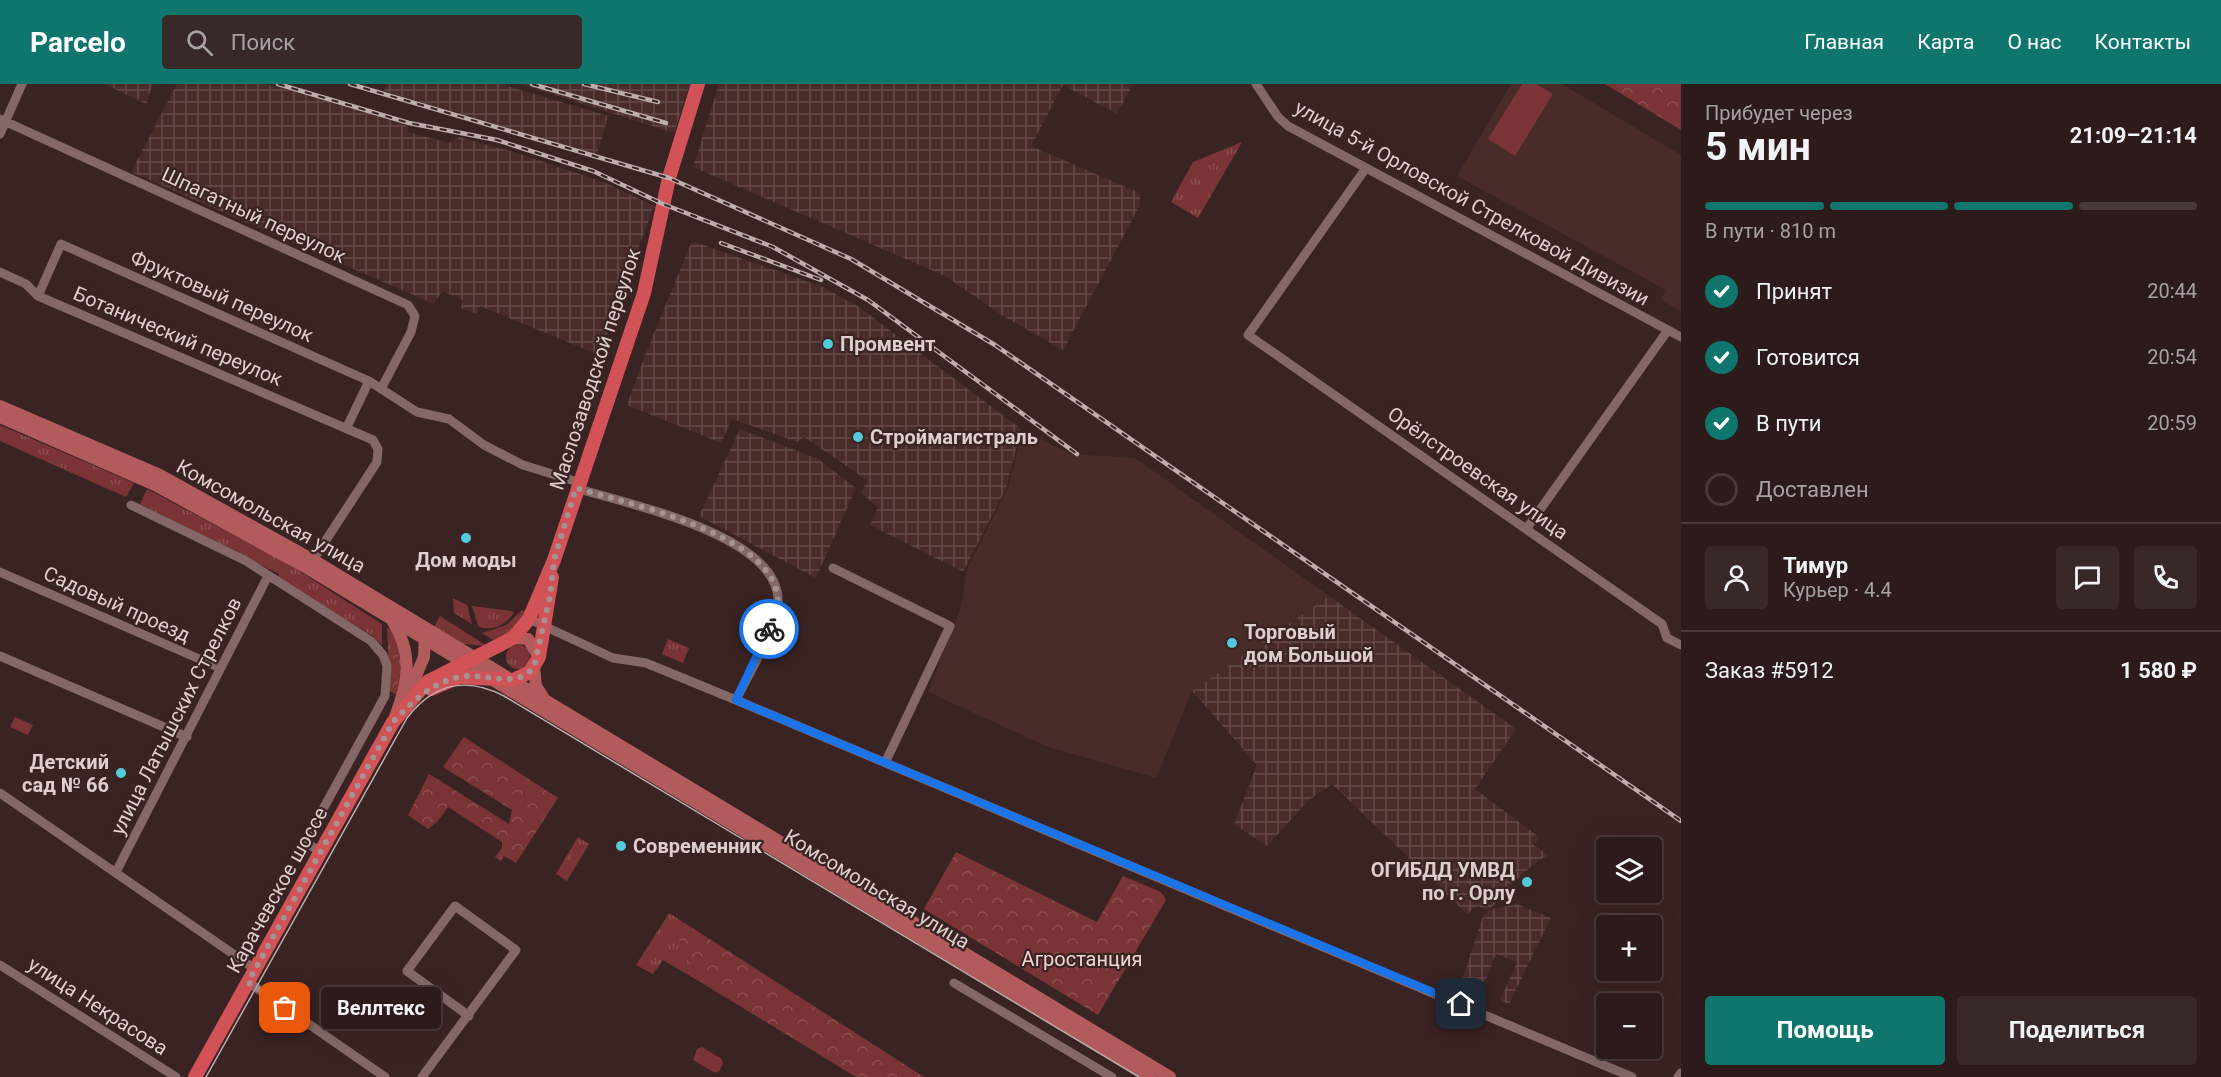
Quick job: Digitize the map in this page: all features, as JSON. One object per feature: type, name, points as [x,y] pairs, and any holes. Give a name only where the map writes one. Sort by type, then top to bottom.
[{"type":"highway","name":"Маслозаводской переулок","points":[[507,641],[529,619],[554,560],[577,485],[644,293],[665,195],[698,84]]},
{"type":"highway","name":"Маслозаводской переулок","points":[[536,662],[554,560]]},
{"type":"highway","points":[[393,722],[427,681],[507,641]]},
{"type":"highway","points":[[513,680],[526,675],[536,662]]},
{"type":"highway","points":[[393,722],[420,696],[440,683],[491,671]]},
{"type":"highway","name":"Комсомольская улица","points":[[491,671],[513,680]]},
{"type":"highway","name":"Карачевское шоссе","points":[[195,1077],[393,722]]},
{"type":"main road","name":"Комсомольская улица","points":[[0,406],[160,475],[313,560],[423,626],[469,659]]},
{"type":"main road","name":"Комсомольская улица","points":[[0,417],[155,485],[426,638],[491,671],[1151,1077]]},
{"type":"main road","points":[[390,616],[404,641],[408,657],[405,689],[393,722]]},
{"type":"main road","points":[[393,722],[421,669],[426,638],[423,626]]},
{"type":"main road","points":[[491,671],[493,656],[507,641],[528,639],[536,662],[536,686],[544,698]]},
{"type":"main road","name":"Комсомольская улица","points":[[513,680],[1170,1077]]},
{"type":"street","points":[[0,134],[3,120],[22,84]]},
{"type":"street","name":"улица 5-й Орловской Стрелковой Дивизии","points":[[1256,84],[1278,117],[1304,136],[1681,337]]},
{"type":"street","name":"Шпагатный переулок","points":[[3,120],[408,305],[415,316],[411,332],[381,389]]},
{"type":"street","name":"Орёлстроевская улица","points":[[1366,168],[1248,335],[1662,624],[1667,638],[1681,645]]},
{"type":"street","name":"Фруктовый переулок","points":[[38,296],[61,244],[369,381],[417,412],[449,419],[484,445],[523,465],[713,534],[747,551],[769,573],[777,593],[777,613],[736,700]]},
{"type":"street","name":"Ботанический переулок","points":[[0,272],[26,284],[38,296],[373,440],[379,456],[313,560]]},
{"type":"street","points":[[1527,528],[1668,330]]},
{"type":"street","points":[[346,427],[369,381]]},
{"type":"street","points":[[131,505],[246,561],[371,641],[383,655],[388,679],[384,698],[305,842],[321,852]]},
{"type":"street","points":[[833,568],[950,626],[885,763]]},
{"type":"street","name":"Садовый проезд","points":[[0,572],[220,668]]},
{"type":"street","name":"улица Латышских Стрелков","points":[[116,872],[268,576]]},
{"type":"street","points":[[529,619],[613,658],[646,663],[736,700],[1632,1077]]},
{"type":"street","points":[[0,656],[187,737]]},
{"type":"street","points":[[0,793],[255,969]]},
{"type":"street","points":[[422,1077],[469,1016],[516,950],[455,906],[407,971],[469,1016]]},
{"type":"street","name":"улица Некрасова","points":[[0,965],[176,1077]]},
{"type":"street","points":[[248,982],[385,1077]]},
{"type":"street","points":[[954,983],[1112,1077]]},
{"type":"street","points":[[1678,1077],[1681,1073]]},
{"type":"shaded area","points":[[104,84],[153,84],[146,104]]},
{"type":"shaded area","points":[[177,84],[264,84],[320,97],[407,126],[408,132],[449,143],[459,137],[514,152],[606,183],[654,206],[599,355],[480,306],[477,314],[461,308],[463,300],[442,291],[434,304],[131,172]]},
{"type":"shaded area","points":[[386,84],[500,84],[608,116],[597,155],[384,91]]},
{"type":"shaded area","points":[[521,84],[690,84],[674,133]]},
{"type":"shaded area","points":[[719,84],[1133,84],[1117,114],[1063,85],[1031,146],[1140,193],[1140,205],[1063,350],[1000,314],[945,276],[693,167]]},
{"type":"shaded area","points":[[1511,84],[1562,84],[1681,155],[1681,312],[1661,299],[1666,290],[1457,176]]},
{"type":"shaded area","points":[[692,241],[823,287],[859,307],[1021,429],[1006,489],[963,572],[870,525],[878,507],[861,493],[867,480],[804,437],[797,442],[732,419],[721,443],[627,405]]},
{"type":"shaded area","points":[[740,429],[818,459],[856,488],[816,578],[699,516]]},
{"type":"shaded area","points":[[1023,430],[1071,454],[1135,458],[1329,596],[1192,691],[1156,778],[1048,747],[928,692],[961,607],[967,569],[1009,486]]},
{"type":"shaded area","points":[[1329,596],[1516,729],[1475,789],[1539,837],[1534,845],[1549,856],[1540,859],[1506,889],[1507,892],[1489,910],[1517,904],[1551,918],[1509,1004],[1500,1000],[1517,962],[1496,954],[1478,997],[1459,989],[1483,916],[1488,910],[1478,906],[1467,914],[1332,784],[1308,801],[1267,846],[1234,824],[1257,765],[1192,691]]},
{"type":"green space","points":[[1522,84],[1536,84],[1553,94],[1515,156],[1488,139]]},
{"type":"green space","points":[[1605,84],[1681,84],[1681,130]]},
{"type":"green space","points":[[1242,142],[1198,218],[1171,202],[1193,162]]},
{"type":"green space","points":[[0,425],[134,483],[126,497],[0,441]]},
{"type":"green space","points":[[147,489],[285,562],[382,624],[382,645],[373,636],[278,579],[279,574],[140,504]]},
{"type":"green space","points":[[453,598],[467,605],[472,624],[454,613]]},
{"type":"green space","points":[[472,606],[514,612],[503,624],[493,628],[483,628],[478,626]]},
{"type":"green space","points":[[522,610],[526,612],[513,632],[490,645],[493,640],[482,633],[506,625]]},
{"type":"green space","points":[[440,616],[487,646],[464,644],[434,627]]},
{"type":"green space","points":[[387,627],[394,633],[400,649],[401,668],[397,695],[390,691]]},
{"type":"green space","points":[[668,639],[689,648],[683,663],[662,654]]},
{"type":"green space","points":[[393,641],[398,656],[398,686],[393,689]]},
{"type":"green space","points":[[518,645],[527,648],[530,657],[527,666],[518,669],[509,666],[506,657],[509,648]]},
{"type":"green space","points":[[15,717],[33,725],[28,735],[10,727]]},
{"type":"green space","points":[[464,737],[558,798],[516,863],[504,856],[501,861],[495,857],[502,848],[502,842],[448,807],[437,822],[428,829],[408,815],[429,774],[509,824],[512,810],[443,767]]},
{"type":"green space","points":[[578,837],[589,844],[567,881],[556,874]]},
{"type":"green space","name":"Агростанция","points":[[956,852],[1097,922],[1123,876],[1161,892],[1166,900],[1098,1015],[924,909]]},
{"type":"green space","points":[[669,913],[683,922],[676,934],[702,983],[663,960],[653,974],[636,965]]},
{"type":"green space","points":[[683,922],[924,1077],[856,1077],[702,983],[676,934]]},
{"type":"green space","points":[[702,1047],[722,1059],[723,1064],[719,1071],[715,1073],[693,1060],[697,1049]]},
{"type":"tram line","points":[[206,1077],[407,718],[428,697],[439,691],[463,685],[476,686],[504,696],[1139,1077]]},
{"type":"railway","points":[[278,84],[409,123],[497,140],[593,171],[663,204],[773,247],[868,300],[1077,454]]},
{"type":"railway","points":[[350,84],[669,178],[851,259],[995,345],[1681,821]]},
{"type":"railway","points":[[532,84],[666,123]]},
{"type":"railway","points":[[584,84],[658,102]]},
{"type":"railway","points":[[721,243],[821,280]]},
{"type":"way so far","points":[[285,1008],[248,982],[393,722],[410,704],[440,683],[459,677],[475,676],[503,680],[517,679],[526,675],[534,667],[550,596],[554,560],[576,488],[690,524],[747,551],[769,573],[775,584],[777,613],[769,629]]},
{"type":"place","name":"Промвент","points":[[828,344]]},
{"type":"place","name":"Строймагистраль","points":[[858,437]]},
{"type":"place","name":"Дом моды","points":[[466,538]]},
{"type":"place","name":"Торговый дом Большой","points":[[1232,643]]},
{"type":"place","name":"Детский сад № 66","points":[[121,773]]},
{"type":"place","name":"Современник","points":[[621,846]]},
{"type":"place","name":"ОГИБДД УМВД по г. Орлу","points":[[1527,882]]},
{"type":"place","name":"Веллтекс","points":[[285,1008]]},
{"type":"route","points":[[769,629],[736,700],[1461,1004]]}]
